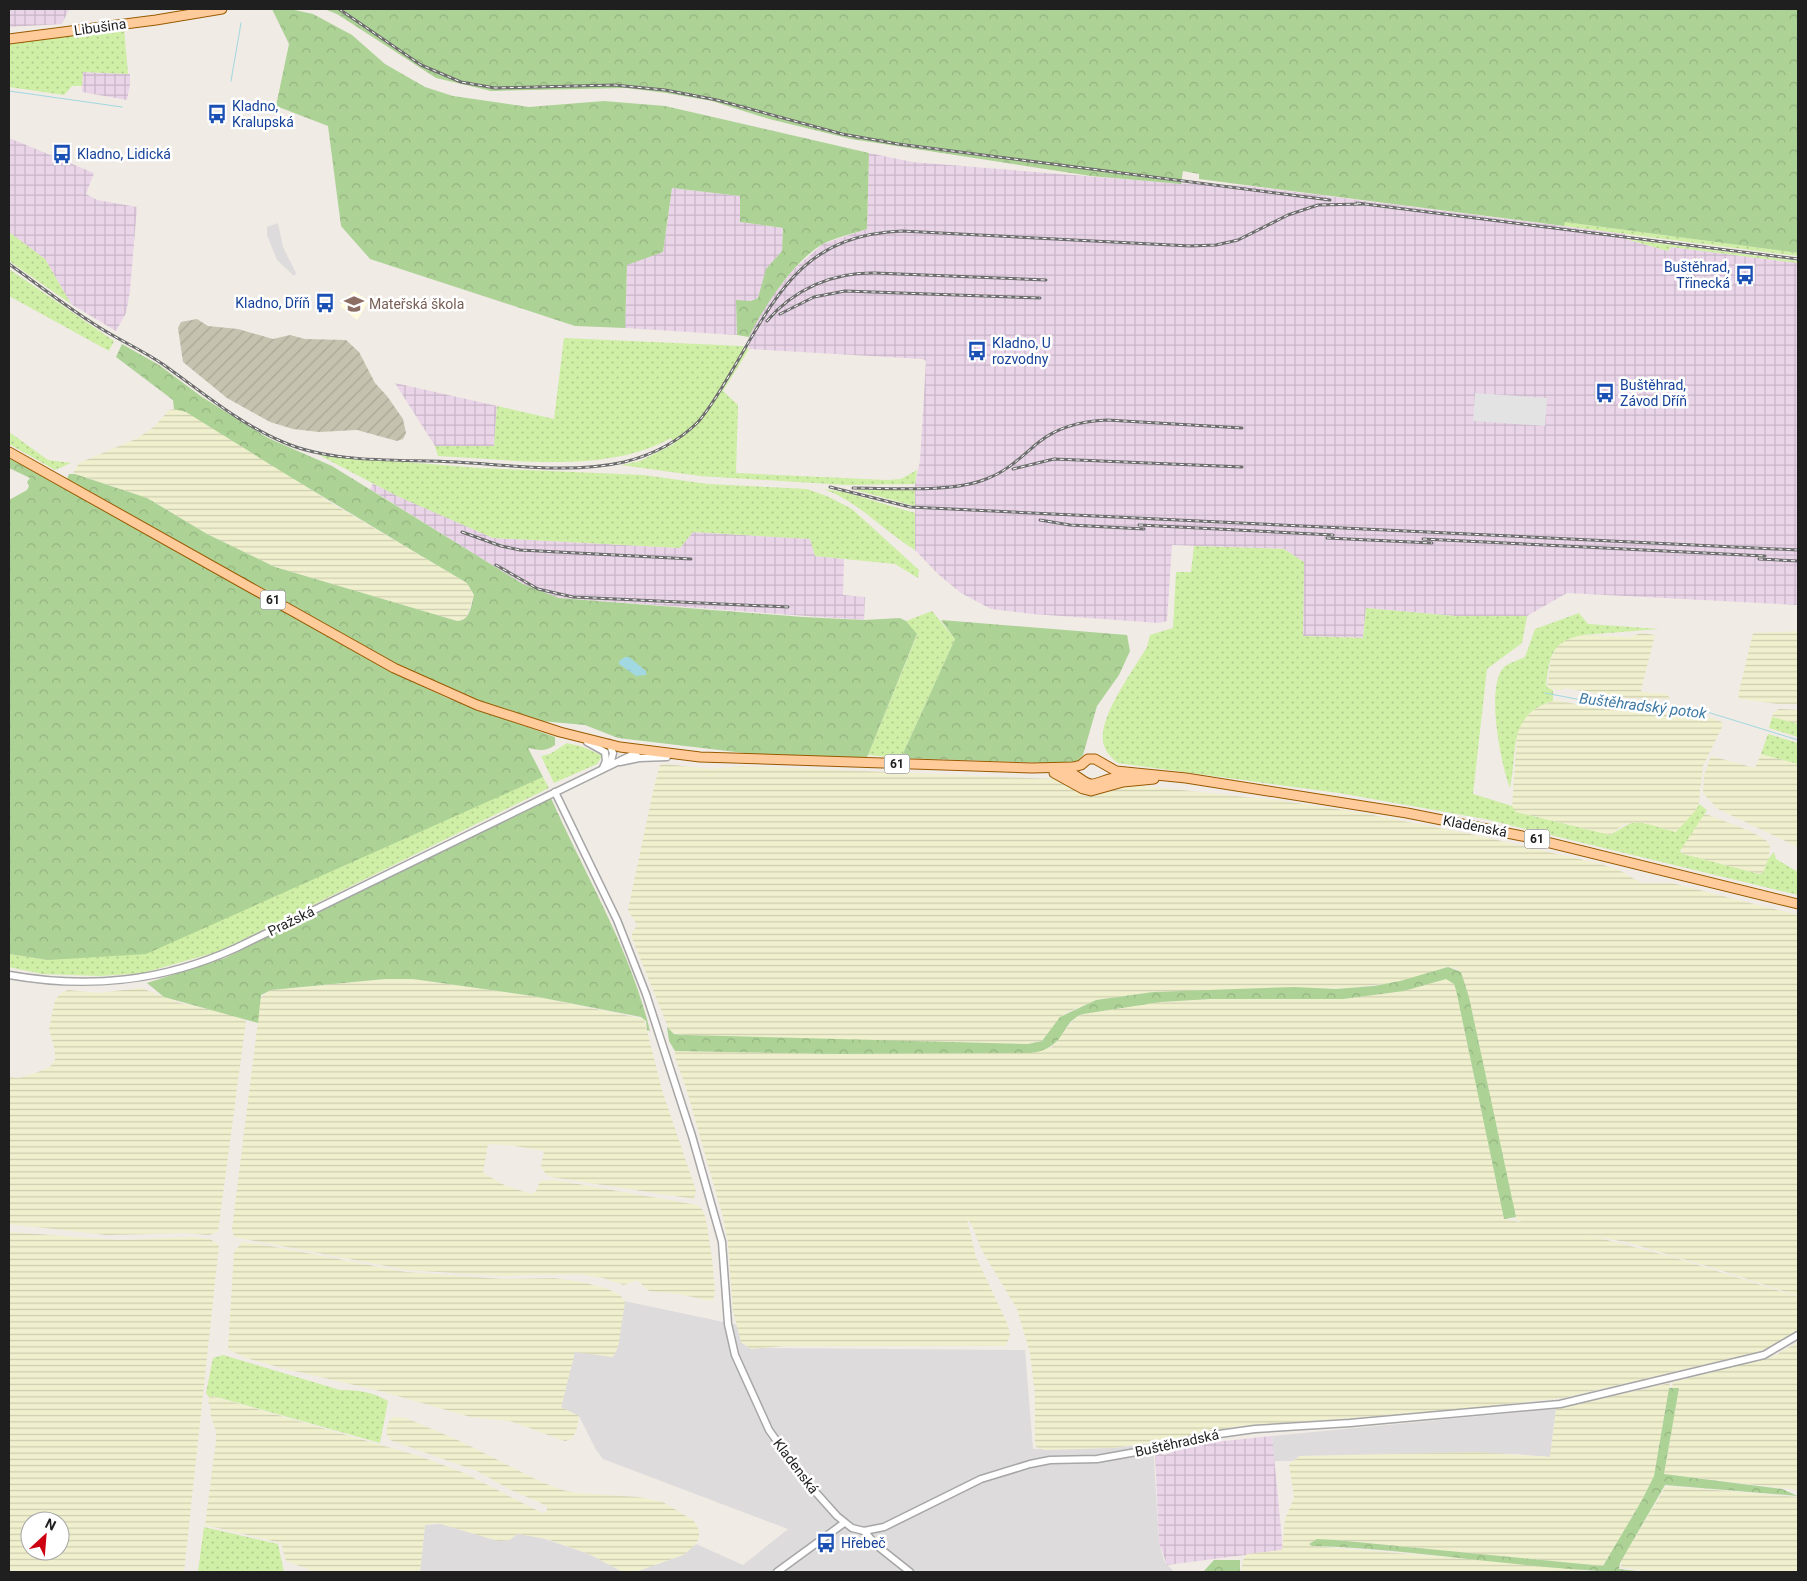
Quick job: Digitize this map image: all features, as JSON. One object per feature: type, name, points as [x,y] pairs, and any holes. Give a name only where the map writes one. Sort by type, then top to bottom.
[{"type":"main road","name":"Libušina","points":[[9,39],[156,20],[222,9]]},
{"type":"main road","name":"61","points":[[9,452],[394,668],[467,701],[560,732],[641,751],[700,757],[1032,768],[1068,771],[1086,783],[1093,784],[1102,779],[1120,776],[1237,786]]},
{"type":"main road","name":"61","points":[[540,725],[603,738],[674,749],[761,759]]},
{"type":"main road","name":"61","points":[[1032,768],[1081,765],[1092,759],[1098,760],[1103,765],[1116,771],[1186,778],[1237,786]]},
{"type":"main road","points":[[1081,765],[1081,778]]},
{"type":"main road","points":[[1102,779],[1105,772],[1103,765]]},
{"type":"main road","name":"61","points":[[1032,768],[1060,775],[1091,791],[1124,782],[1154,779]]},
{"type":"main road","name":"Kladenská","points":[[1237,786],[1407,812],[1522,836],[1798,904]]},
{"type":"street","points":[[560,732],[601,748],[606,758],[606,767]]},
{"type":"street","points":[[603,738],[610,745],[613,756],[606,767]]},
{"type":"street","points":[[606,767],[641,751],[674,749]]},
{"type":"street","points":[[606,767],[650,757],[700,757]]},
{"type":"street","name":"Pražská","points":[[9,975],[49,982],[106,982],[143,977],[191,966],[229,951],[606,767]]},
{"type":"street","name":"Kladenská","points":[[555,792],[617,920],[646,994],[680,1098],[722,1242],[728,1324],[735,1355],[769,1430],[803,1478],[844,1523],[864,1531],[876,1545],[910,1572]]},
{"type":"street","name":"Buštěhradská","points":[[864,1531],[890,1525],[981,1478],[1030,1464],[1050,1460],[1097,1459],[1212,1435],[1255,1429],[1560,1404],[1755,1357],[1772,1351],[1798,1335]]},
{"type":"street","points":[[777,1572],[844,1523]]},
{"type":"shaded area","points":[[9,9],[69,9],[62,24],[9,27]]},
{"type":"shaded area","points":[[83,72],[130,74],[127,100],[82,92]]},
{"type":"shaded area","points":[[9,138],[94,173],[86,194],[97,200],[137,207],[130,291],[126,313],[116,331],[71,304],[45,259],[9,232]]},
{"type":"shaded area","points":[[869,153],[912,162],[1172,183],[1248,186],[1625,234],[1626,239],[1668,251],[1671,247],[1798,263],[1798,605],[1567,593],[1527,616],[1455,616],[1366,608],[1363,638],[1303,636],[1304,562],[1284,549],[1172,545],[1167,621],[1159,623],[991,609],[961,593],[939,575],[915,550],[915,484],[920,461],[926,361],[922,359],[749,349],[749,337],[761,310],[793,270],[823,244],[867,229]]},
{"type":"shaded area","points":[[672,188],[740,196],[740,222],[783,228],[782,251],[767,269],[758,298],[751,301],[736,301],[737,335],[625,328],[627,264],[663,252]]},
{"type":"shaded area","points":[[278,223],[283,247],[296,273],[294,276],[277,260],[267,235],[267,227]]},
{"type":"shaded area","name":"Mateřská škola","points":[[354,291],[369,301],[357,320],[340,306]]},
{"type":"shaded area","points":[[197,319],[208,326],[238,329],[273,339],[290,335],[305,339],[346,340],[359,352],[375,383],[403,419],[406,433],[403,439],[397,441],[357,430],[319,432],[293,429],[270,422],[227,398],[183,362],[178,328],[181,322]]},
{"type":"shaded area","points":[[395,383],[497,406],[494,446],[435,446]]},
{"type":"shaded area","points":[[1475,393],[1547,398],[1545,426],[1473,421]]},
{"type":"shaded area","points":[[373,484],[493,538],[680,548],[693,532],[811,539],[815,556],[844,559],[843,595],[865,597],[864,620],[559,598],[523,584],[370,489]]},
{"type":"shaded area","points":[[624,1301],[738,1325],[741,1342],[749,1348],[1025,1350],[1033,1449],[1114,1448],[1153,1443],[1159,1543],[1164,1561],[1174,1572],[635,1572],[683,1555],[696,1544],[743,1565],[788,1529],[603,1459],[596,1450],[579,1416],[561,1408],[575,1351],[613,1357],[618,1347]]},
{"type":"shaded area","points":[[1556,1409],[1550,1457],[1516,1454],[1300,1456],[1292,1461],[1274,1461],[1272,1436]]},
{"type":"shaded area","points":[[1272,1436],[1283,1550],[1167,1565],[1159,1543],[1155,1450],[1164,1455],[1195,1444]]},
{"type":"shaded area","points":[[442,1524],[498,1541],[509,1540],[518,1534],[542,1538],[589,1554],[621,1571],[635,1572],[420,1572],[425,1525]]},
{"type":"green space","points":[[272,9],[290,9],[313,14],[352,35],[385,64],[425,87],[453,96],[529,107],[604,101],[665,106],[869,153],[867,229],[823,244],[801,261],[762,312],[749,337],[737,335],[736,300],[751,301],[758,298],[766,269],[782,251],[783,228],[740,222],[740,196],[672,188],[663,252],[627,265],[625,328],[575,326],[370,259],[341,226],[328,126],[276,106],[289,44]]},
{"type":"green space","points":[[324,9],[1798,9],[1798,253],[1565,222],[1564,226],[1199,179],[1199,174],[1183,171],[1181,184],[1091,176],[851,139],[769,119],[712,101],[626,88],[491,91],[436,78],[337,14]]},
{"type":"green space","points":[[124,28],[128,74],[83,72],[82,86],[72,86],[64,95],[9,87],[9,42]]},
{"type":"green space","points":[[1565,222],[1798,253],[1798,256],[1564,226]]},
{"type":"green space","points":[[9,232],[45,259],[71,304],[9,261]]},
{"type":"green space","points":[[1626,239],[1798,261],[1798,263],[1671,247],[1668,251]]},
{"type":"green space","points":[[9,269],[114,341],[109,351],[9,296]]},
{"type":"green space","points":[[564,338],[742,346],[749,349],[723,391],[738,405],[736,473],[887,480],[901,479],[917,470],[915,484],[846,485],[700,476],[621,465],[640,461],[674,444],[671,438],[645,450],[617,457],[588,461],[527,461],[438,456],[435,446],[494,446],[497,406],[554,419]]},
{"type":"green space","points":[[122,344],[159,365],[202,397],[268,438],[332,466],[523,584],[559,598],[803,617],[864,620],[900,618],[906,621],[917,634],[868,755],[866,758],[761,755],[618,738],[585,725],[541,721],[508,711],[451,690],[396,664],[67,479],[69,474],[75,474],[147,498],[207,534],[275,567],[457,621],[465,618],[469,612],[474,595],[467,583],[186,412],[174,409],[173,400],[116,357]]},
{"type":"green space","points":[[169,410],[183,410],[266,460],[328,501],[467,583],[474,595],[466,618],[457,621],[275,567],[207,534],[147,498],[73,473],[79,463],[138,438],[155,426]]},
{"type":"green space","points":[[9,432],[48,460],[71,463],[55,470],[9,444]]},
{"type":"green space","points":[[319,455],[479,468],[643,475],[708,484],[807,489],[829,497],[852,509],[919,570],[918,578],[895,564],[815,556],[810,539],[693,532],[680,548],[493,538],[397,496]]},
{"type":"green space","points":[[9,457],[392,672],[447,698],[555,737],[555,745],[548,749],[528,748],[543,777],[146,954],[48,960],[9,954],[9,500],[27,490],[29,486],[27,482],[30,478],[9,468]]},
{"type":"green space","points":[[824,489],[844,492],[915,513],[915,550],[850,502]]},
{"type":"green space","points":[[915,489],[915,506],[855,490]]},
{"type":"green space","points":[[1194,546],[1284,549],[1304,562],[1303,636],[1363,638],[1366,608],[1455,616],[1527,616],[1522,643],[1487,669],[1473,794],[1512,806],[1516,812],[1610,835],[1632,823],[1651,825],[1676,832],[1697,809],[1699,804],[1707,810],[1680,851],[1683,854],[1759,874],[1763,873],[1768,859],[1774,852],[1776,859],[1798,872],[1798,895],[1485,819],[1339,793],[1118,763],[1108,753],[1104,745],[1105,723],[1110,709],[1147,647],[1150,635],[1173,628],[1176,572],[1191,572]]},
{"type":"green space","points":[[932,611],[955,639],[901,758],[868,755],[917,635],[906,621]]},
{"type":"green space","points":[[1579,613],[1588,624],[1659,629],[1583,635],[1564,641],[1558,646],[1551,658],[1546,685],[1553,690],[1553,701],[1538,707],[1521,724],[1517,735],[1510,788],[1496,726],[1495,708],[1498,677],[1504,667],[1525,657],[1535,629]]},
{"type":"green space","points":[[941,620],[1127,635],[1130,651],[1119,675],[1097,706],[1083,755],[1075,764],[901,758],[955,639]]},
{"type":"green space","points":[[1798,631],[1798,704],[1778,704],[1740,699],[1738,696],[1753,633]]},
{"type":"green space","points":[[1641,633],[1655,635],[1641,690],[1642,692],[1666,694],[1671,699],[1627,698],[1564,688],[1562,690],[1547,688],[1551,659],[1559,643],[1572,637],[1583,635],[1630,637]]},
{"type":"green space","points":[[1556,700],[1589,707],[1712,718],[1722,722],[1723,725],[1703,766],[1698,809],[1676,832],[1641,823],[1624,824],[1610,835],[1516,812],[1512,808],[1517,736],[1520,723],[1535,709]]},
{"type":"green space","points":[[1779,709],[1798,710],[1798,724],[1772,717],[1774,712]]},
{"type":"green space","points":[[1772,717],[1798,724],[1798,737],[1769,728]]},
{"type":"green space","points":[[1768,734],[1798,743],[1798,764],[1761,754]]},
{"type":"green space","points":[[567,743],[583,747],[601,755],[601,758],[597,764],[554,783],[541,756],[550,754]]},
{"type":"green space","points":[[1761,754],[1798,764],[1798,847],[1718,809],[1703,793],[1704,775],[1711,756],[1755,768]]},
{"type":"green space","points":[[660,765],[711,769],[742,766],[1055,779],[1084,796],[1096,796],[1119,786],[1135,785],[1283,801],[1362,813],[1480,836],[1601,864],[1619,870],[1641,883],[1672,883],[1798,915],[1798,1296],[1626,1242],[1523,1223],[1516,1219],[1469,997],[1461,972],[1456,968],[1448,967],[1393,983],[1348,988],[1153,992],[1096,1000],[1066,1013],[1060,1017],[1042,1041],[1028,1044],[783,1039],[686,1035],[670,1032],[632,938],[632,933],[637,925],[628,910],[654,787]]},
{"type":"green space","points":[[543,777],[549,788],[220,951],[143,973],[100,976],[42,974],[9,967],[9,954],[48,960]]},
{"type":"green space","points":[[551,798],[619,941],[631,970],[650,1031],[647,1030],[646,1021],[641,1017],[533,996],[413,979],[385,979],[271,990],[261,995],[258,1023],[164,997],[147,983],[225,958]]},
{"type":"green space","points":[[1703,813],[1750,831],[1767,841],[1770,845],[1769,856],[1763,873],[1759,874],[1683,854],[1681,846]]},
{"type":"green space","points":[[1448,967],[1461,972],[1469,997],[1516,1217],[1504,1219],[1456,990],[1454,984],[1446,979],[1404,991],[1343,999],[1211,999],[1161,1002],[1083,1014],[1070,1023],[1051,1046],[1031,1053],[835,1054],[675,1051],[669,1041],[667,1027],[674,1034],[686,1035],[1028,1044],[1042,1041],[1060,1017],[1096,1000],[1153,992],[1294,987],[1336,989],[1374,986],[1400,981]]},
{"type":"green space","points":[[385,979],[413,979],[533,996],[644,1019],[662,1090],[696,1191],[694,1199],[551,1177],[541,1167],[544,1151],[509,1145],[488,1144],[483,1173],[506,1186],[532,1194],[536,1191],[540,1181],[555,1180],[697,1205],[702,1209],[706,1219],[712,1258],[715,1294],[713,1299],[710,1301],[679,1294],[649,1291],[637,1280],[624,1285],[603,1278],[579,1274],[501,1276],[407,1270],[234,1237],[232,1229],[261,997],[271,990]]},
{"type":"green space","points":[[1446,979],[1454,984],[1456,990],[1504,1219],[1580,1233],[1676,1258],[1798,1297],[1798,1330],[1771,1347],[1757,1352],[1563,1398],[1421,1413],[1239,1426],[1114,1448],[1045,1450],[1036,1447],[1035,1444],[1035,1395],[1030,1353],[1017,1309],[981,1249],[972,1225],[967,1219],[976,1257],[1008,1325],[1010,1334],[1006,1346],[785,1346],[751,1349],[741,1342],[733,1311],[728,1243],[723,1217],[687,1091],[675,1057],[675,1051],[835,1054],[1031,1053],[1052,1047],[1075,1018],[1083,1014],[1161,1002],[1211,999],[1343,999],[1404,991]]},
{"type":"green space","points":[[141,988],[180,1003],[230,1014],[246,1021],[218,1232],[209,1235],[185,1233],[107,1235],[9,1224],[9,1077],[19,1078],[38,1072],[50,1067],[55,1060],[55,1051],[49,1029],[55,1000],[61,993],[68,990],[98,993]]},
{"type":"green space","points":[[9,1232],[119,1240],[193,1237],[210,1239],[219,1245],[184,1572],[9,1572]]},
{"type":"green space","points":[[242,1242],[406,1272],[503,1279],[554,1278],[582,1282],[608,1289],[621,1296],[625,1302],[618,1347],[613,1357],[575,1352],[561,1407],[579,1416],[576,1432],[571,1439],[565,1441],[510,1421],[471,1417],[380,1391],[246,1358],[228,1349],[234,1252]]},
{"type":"green space","points":[[1798,1342],[1798,1490],[1664,1474],[1679,1388],[1672,1388],[1673,1382],[1772,1357]]},
{"type":"green space","points":[[223,1355],[340,1390],[359,1391],[388,1401],[380,1443],[213,1396],[209,1397],[206,1393],[213,1358]]},
{"type":"green space","points":[[1670,1383],[1654,1476],[1603,1566],[1336,1540],[1317,1539],[1309,1544],[1312,1546],[1518,1563],[1594,1572],[1241,1572],[1243,1560],[1247,1554],[1282,1550],[1285,1519],[1294,1498],[1289,1464],[1300,1456],[1476,1452],[1550,1457],[1556,1409]]},
{"type":"green space","points":[[1669,1388],[1679,1388],[1664,1474],[1782,1489],[1798,1496],[1665,1485],[1620,1563],[1619,1569],[1646,1572],[1521,1565],[1396,1551],[1312,1546],[1309,1544],[1317,1539],[1336,1540],[1603,1566],[1654,1476]]},
{"type":"green space","points":[[212,1396],[419,1456],[464,1473],[542,1513],[547,1512],[547,1506],[511,1490],[477,1471],[390,1440],[386,1432],[388,1423],[393,1417],[406,1418],[462,1442],[539,1481],[562,1490],[578,1493],[639,1497],[663,1502],[694,1521],[699,1530],[699,1537],[696,1544],[683,1555],[635,1572],[621,1571],[589,1554],[547,1539],[518,1534],[509,1540],[498,1541],[437,1523],[425,1525],[420,1572],[313,1571],[286,1561],[281,1543],[205,1525],[216,1441],[216,1431],[210,1413],[211,1407],[208,1402],[209,1397]]},
{"type":"green space","points":[[1666,1486],[1798,1497],[1798,1572],[1650,1572],[1621,1567],[1622,1559]]},
{"type":"green space","points":[[204,1527],[278,1544],[284,1572],[198,1572]]},
{"type":"green space","points":[[1214,1560],[1240,1560],[1240,1572],[1203,1572]]},
{"type":"water","points":[[629,657],[646,671],[646,675],[636,676],[619,664],[619,661]]},
{"type":"waterway","points":[[231,81],[241,23]]},
{"type":"waterway","points":[[9,91],[122,107]]},
{"type":"waterway","name":"Buštěhradský potok","points":[[1545,693],[1613,706],[1707,712],[1798,740]]},
{"type":"railway","points":[[339,9],[421,65],[461,82],[495,88],[614,85],[665,90],[717,100],[842,134],[898,144],[1330,200]]},
{"type":"railway","points":[[1357,203],[1798,259]]},
{"type":"railway","points":[[9,264],[100,328],[164,365],[236,417],[283,442],[303,449],[345,457],[562,468],[604,466],[624,462],[645,456],[682,436],[698,422],[712,403],[764,316],[780,293],[797,273],[817,257],[840,244],[868,235],[902,231],[1190,246],[1216,245],[1238,240],[1288,215],[1318,205],[1362,204]]},
{"type":"railway","points":[[767,321],[789,300],[802,291],[829,279],[859,273],[1046,280]]},
{"type":"railway","points":[[780,314],[814,297],[845,291],[1040,298]]},
{"type":"railway","points":[[853,488],[921,489],[972,483],[1001,472],[1055,432],[1072,425],[1089,422],[1107,420],[1242,428]]},
{"type":"railway","points":[[1013,469],[1054,459],[1242,467]]},
{"type":"railway","points":[[830,487],[910,507],[1798,550]]},
{"type":"railway","points":[[1040,520],[1070,525],[1144,529]]},
{"type":"railway","points":[[1139,525],[1333,535]]},
{"type":"railway","points":[[462,532],[501,546],[520,550],[691,559]]},
{"type":"railway","points":[[1327,538],[1432,543]]},
{"type":"railway","points":[[1423,539],[1765,556]]},
{"type":"railway","points":[[1759,559],[1798,561]]},
{"type":"railway","points":[[496,565],[538,589],[573,597],[788,607]]},
{"type":"place","name":"Kladno, Kralupská","points":[[217,114]]},
{"type":"place","name":"Kladno, Lidická","points":[[62,154]]},
{"type":"place","name":"Buštěhrad, Třinecká","points":[[1745,275]]},
{"type":"place","name":"Kladno, Dříň","points":[[325,303]]},
{"type":"place","name":"Mateřská škola","points":[[354,304]]},
{"type":"place","name":"Kladno, U rozvodny","points":[[977,351]]},
{"type":"place","name":"Buštěhrad, Závod Dříň","points":[[1605,393]]},
{"type":"place","name":"Hřebeč","points":[[826,1543]]}]
